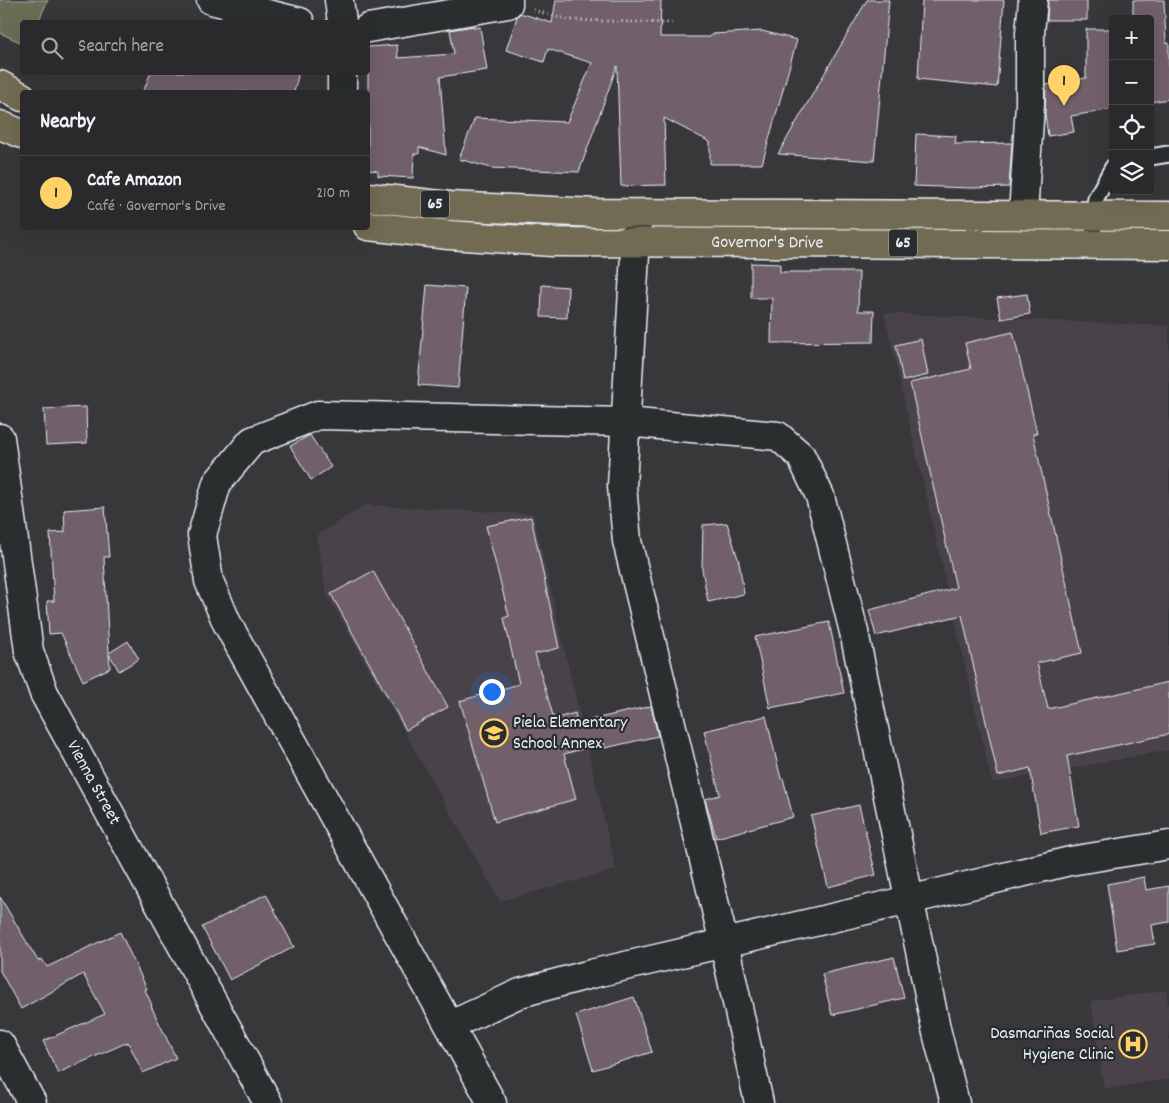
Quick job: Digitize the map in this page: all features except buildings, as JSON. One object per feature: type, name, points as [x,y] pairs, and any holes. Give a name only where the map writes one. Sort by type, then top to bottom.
[{"type":"highway","points":[[0,85],[20,96]]},
{"type":"highway","points":[[0,125],[20,133]]},
{"type":"highway","name":"Governor's Drive","points":[[370,197],[450,206],[637,214],[1169,216]]},
{"type":"highway","points":[[903,215],[903,243]]},
{"type":"highway","name":"Governor's Drive","points":[[370,226],[450,235],[543,241],[1169,245]]},
{"type":"street","points":[[211,0],[292,20]]},
{"type":"street","points":[[339,0],[342,20]]},
{"type":"street","points":[[1024,215],[1030,104],[1030,33],[1033,0]]},
{"type":"street","points":[[370,28],[508,2]]},
{"type":"street","points":[[342,75],[342,90]]},
{"type":"street","points":[[637,214],[622,486],[627,541],[724,943],[759,1103]]},
{"type":"street","points":[[492,1103],[451,1025],[227,623],[209,581],[202,535],[217,482],[252,441],[318,415],[626,422],[778,436],[801,456],[820,496],[854,632],[937,1033],[955,1103]]},
{"type":"street","name":"Vienna Street","points":[[0,438],[29,651],[44,693],[268,1103]]},
{"type":"street","points":[[451,1025],[520,993],[591,974],[1070,861],[1169,846]]},
{"type":"street","points":[[0,1044],[32,1103]]},
{"type":"lane","points":[[1154,156],[1169,154]]},
{"type":"lane","points":[[1094,244],[1093,216],[1096,198],[1109,174]]},
{"type":"path","points":[[508,2],[569,20],[672,23]]},
{"type":"shaded area","points":[[884,313],[1169,326],[1169,750],[992,783]]},
{"type":"shaded area","name":"Piela Elementary School Annex","points":[[365,505],[533,514],[616,870],[500,901],[327,595],[316,536]]},
{"type":"shaded area","name":"Dasmariñas Social Hygiene Clinic","points":[[1166,990],[1169,1009],[1169,1079],[1104,1089],[1091,1001]]},
{"type":"green space","points":[[0,0],[48,0],[39,20],[20,20],[20,42],[0,33]]},
{"type":"place","name":"Cafe Amazon","points":[[1064,106]]},
{"type":"place","name":"Piela Elementary School Annex","points":[[494,733]]},
{"type":"place","name":"Dasmariñas Social Hygiene Clinic","points":[[1133,1044]]}]
